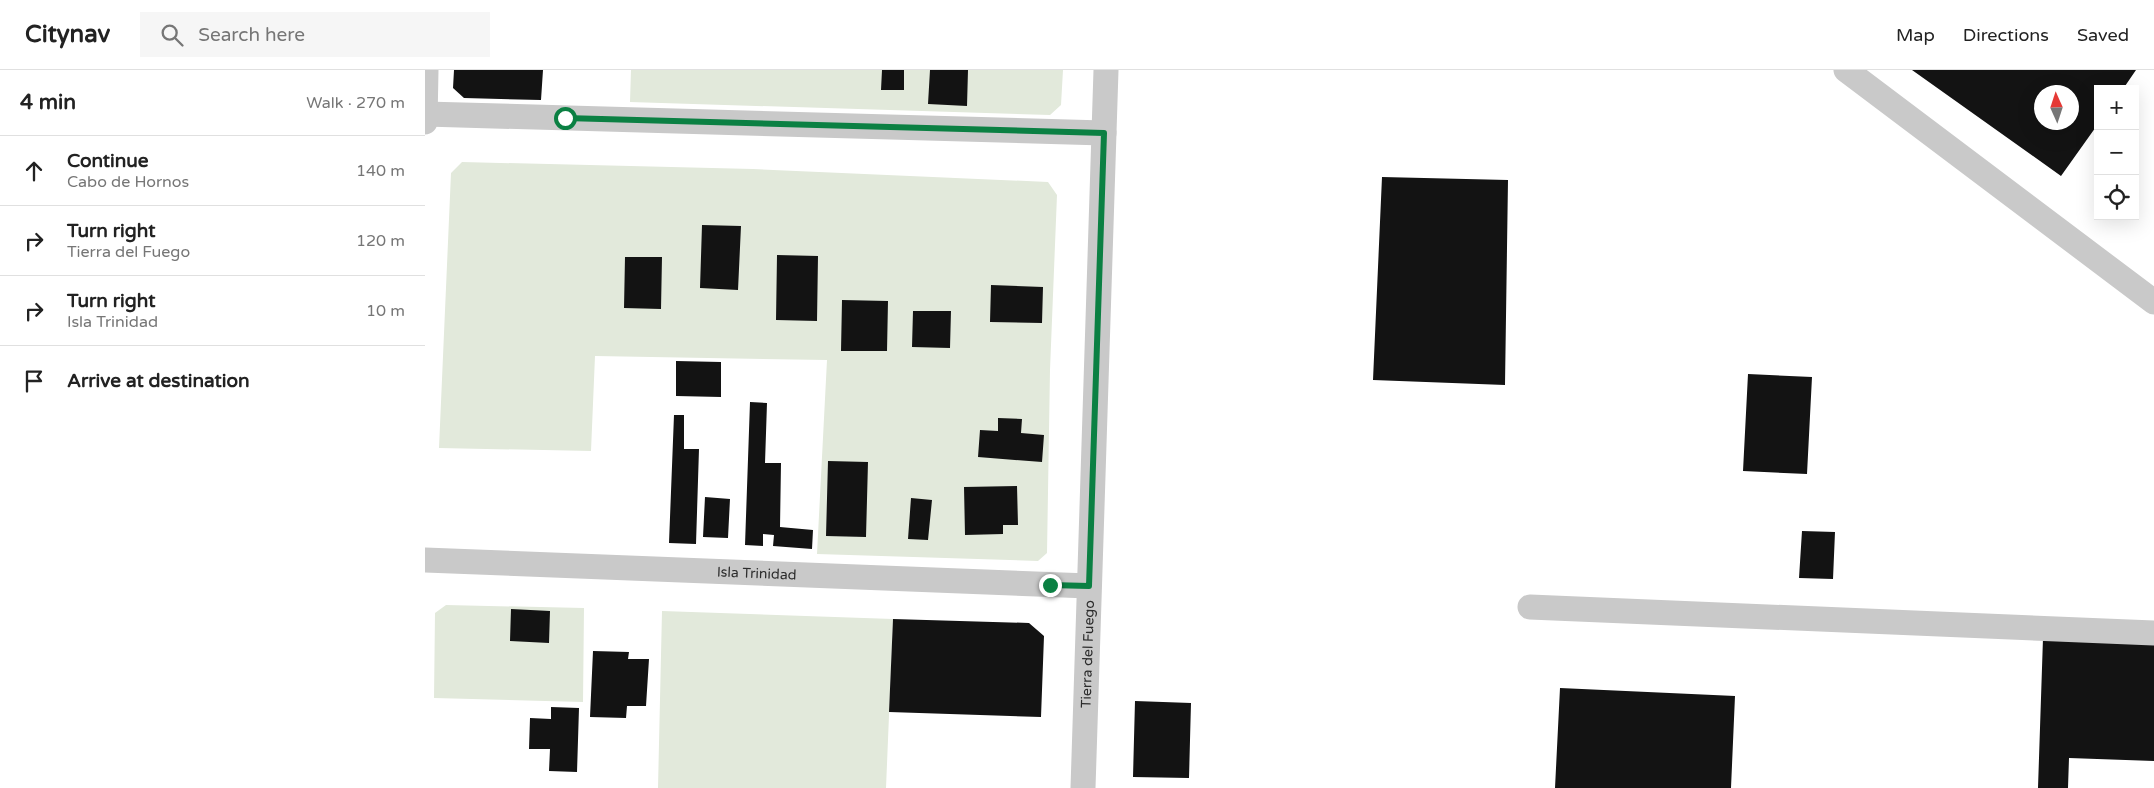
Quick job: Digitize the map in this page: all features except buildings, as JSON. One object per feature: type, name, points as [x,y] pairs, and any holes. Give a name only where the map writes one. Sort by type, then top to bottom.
[{"type":"street","points":[[425,122],[426,70]]},
{"type":"street","name":"Tierra del Fuego","points":[[1083,788],[1106,70]]},
{"type":"street","points":[[1846,70],[2154,302]]},
{"type":"street","points":[[425,114],[1104,133]]},
{"type":"street","name":"Isla Trinidad","points":[[425,560],[1089,586]]},
{"type":"street","points":[[1530,607],[2154,633]]},
{"type":"shaded area","points":[[631,70],[1063,70],[1061,105],[1050,115],[630,102]]},
{"type":"shaded area","points":[[462,162],[753,169],[1048,182],[1057,195],[1050,370],[1047,553],[1038,561],[817,554],[827,360],[595,356],[591,451],[439,448],[451,173]]},
{"type":"shaded area","points":[[446,605],[584,608],[583,702],[434,698],[435,613]]},
{"type":"shaded area","points":[[662,611],[893,619],[886,788],[658,788]]},
{"type":"route","points":[[565,118],[1104,133],[1089,586],[1050,585]]}]
